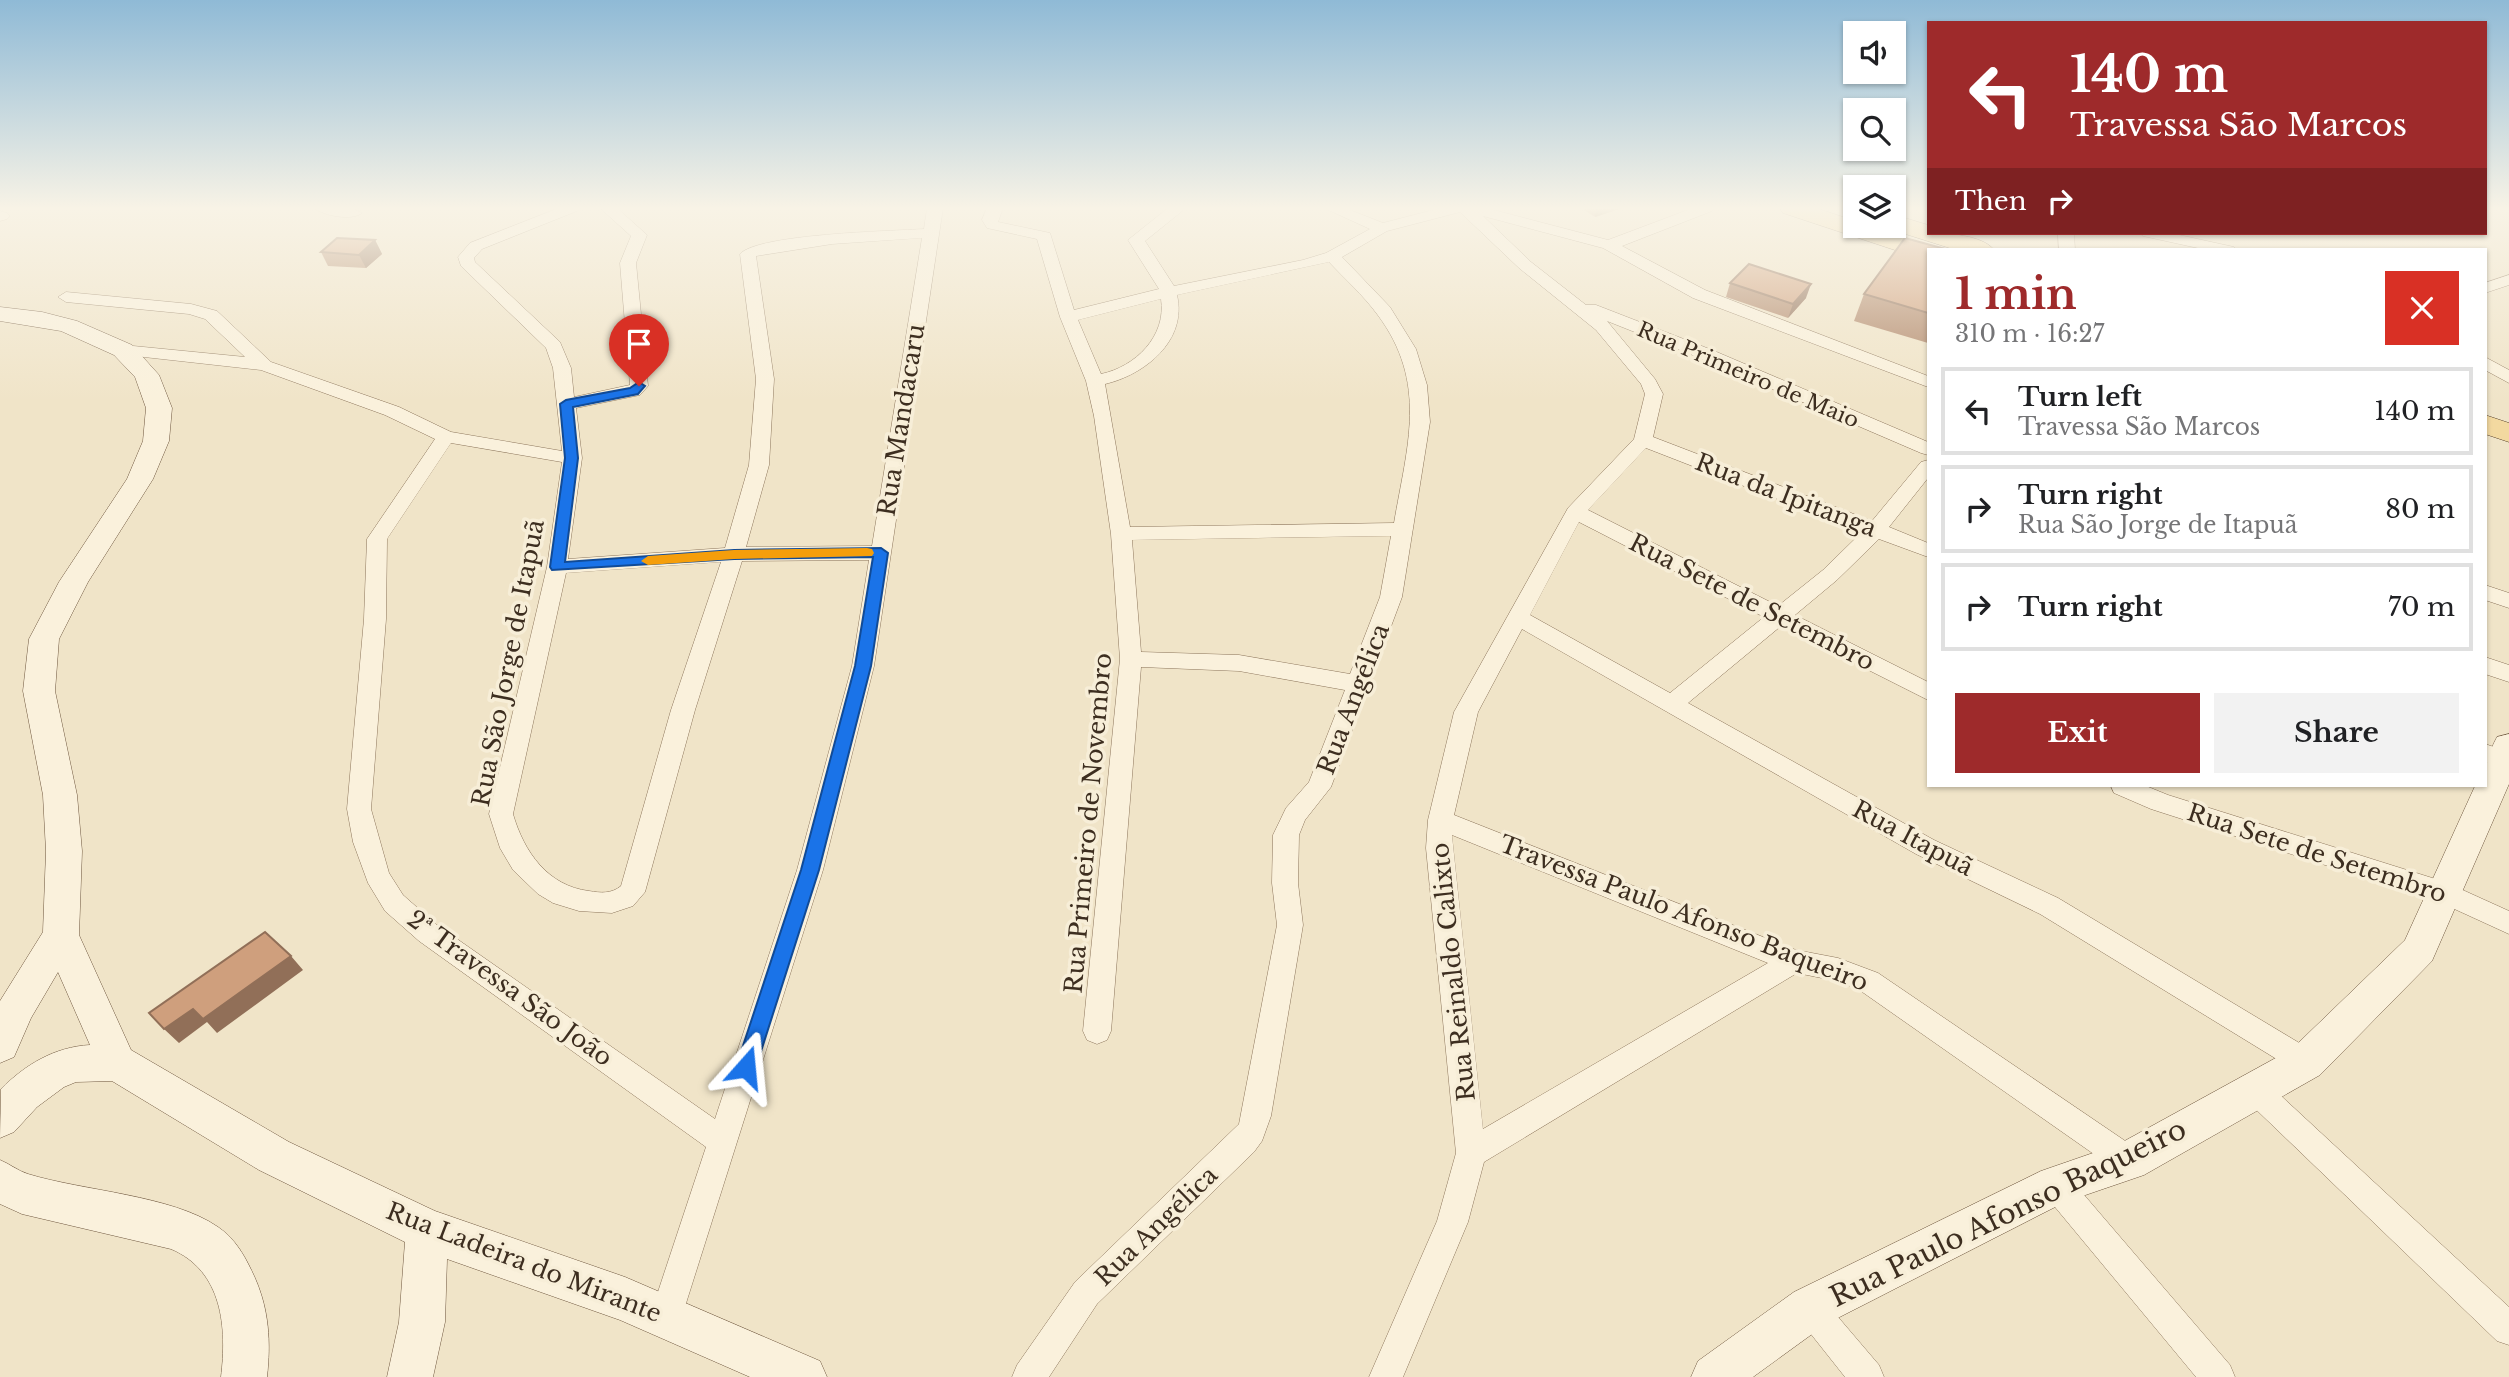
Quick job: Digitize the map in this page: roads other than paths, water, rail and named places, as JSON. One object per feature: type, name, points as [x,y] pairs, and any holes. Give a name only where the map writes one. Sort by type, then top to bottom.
[{"type":"main road","points":[[2487,425],[2509,433]]},
{"type":"main road","points":[[2487,445],[2509,453]]},
{"type":"street","name":"Rua São Jorge de Itapuã","points":[[477,272],[554,346],[562,368],[572,458],[557,567],[501,814],[506,836],[524,865],[558,895],[576,901],[617,902],[624,900],[632,892],[683,710],[734,554]]},
{"type":"street","points":[[566,404],[634,391],[639,386],[629,272]]},
{"type":"street","points":[[734,554],[759,465],[765,379],[750,272]]},
{"type":"street","name":"Rua Mandacaru","points":[[666,1316],[810,870],[863,666],[924,272]]},
{"type":"street","name":"Rua Primeiro de Novembro","points":[[1055,272],[1068,317],[1095,382],[1103,416],[1121,534],[1131,659],[1097,1031]]},
{"type":"street","points":[[1095,382],[1126,372],[1145,359],[1167,329],[1170,311],[1168,292],[1156,272]]},
{"type":"street","points":[[1068,317],[1168,292],[1274,272]]},
{"type":"street","name":"Rua Angélica","points":[[1029,1377],[1086,1293],[1251,1131],[1290,925],[1285,883],[1286,835],[1295,815],[1319,787],[1391,597],[1421,422],[1418,385],[1406,349],[1384,311],[1347,272]]},
{"type":"street","points":[[1534,272],[1602,326],[1649,383],[1654,394],[1643,440]]},
{"type":"street","points":[[1660,272],[1699,294],[1927,382]]},
{"type":"street","points":[[2487,287],[2509,280]]},
{"type":"street","points":[[66,297],[191,309],[211,315],[265,366]]},
{"type":"street","name":"Rua Primeiro de Maio","points":[[1568,299],[1927,449]]},
{"type":"street","points":[[0,314],[42,319],[69,326],[123,350],[222,359],[265,366],[392,411],[446,437],[572,458]]},
{"type":"street","points":[[0,1119],[17,1100],[51,1073],[73,1065],[117,1063],[61,935],[64,851],[60,794],[39,691],[44,639],[74,582],[140,479],[156,441],[159,408],[146,375],[123,350]]},
{"type":"street","points":[[2487,363],[2509,378]]},
{"type":"street","name":"2ª Travessa São João","points":[[446,437],[377,539],[375,619],[359,809],[377,876],[394,902],[428,933],[722,1141]]},
{"type":"street","name":"Rua Reinaldo Calixto","points":[[1386,1377],[1452,1222],[1471,1153],[1439,848],[1440,820],[1466,712],[1575,512],[1643,440]]},
{"type":"street","name":"Rua da Ipitanga","points":[[1643,440],[1927,550]]},
{"type":"street","points":[[1670,705],[1830,575],[1875,531],[1927,467]]},
{"type":"street","name":"Rua Sete de Setembro","points":[[1575,512],[1927,691]]},
{"type":"street","points":[[1121,534],[1401,529]]},
{"type":"street","points":[[557,567],[734,554],[881,553]]},
{"type":"street","points":[[2487,593],[2509,601]]},
{"type":"street","name":"Rua Itapuã","points":[[1517,617],[1925,847],[2049,906],[2306,1062]]},
{"type":"street","points":[[1131,659],[1239,663],[1359,684]]},
{"type":"street","points":[[2487,666],[2509,674]]},
{"type":"street","name":"Rua Paulo Afonso Baqueiro","points":[[1714,1377],[1810,1308],[2056,1185],[2129,1161],[2306,1062],[2419,950],[2502,755]]},
{"type":"street","name":"Rua Sete de Setembro","points":[[2125,787],[2160,802],[2445,894],[2509,923]]},
{"type":"street","name":"Travessa Paulo Afonso Baqueiro","points":[[1440,820],[1794,961],[1838,970],[1868,981],[2129,1161]]},
{"type":"street","points":[[0,1045],[15,1010],[61,935]]},
{"type":"street","points":[[1471,1153],[1794,961]]},
{"type":"street","name":"Rua Ladeira do Mirante","points":[[117,1063],[274,1156],[427,1230],[666,1316],[804,1377]]},
{"type":"street","points":[[2255,1090],[2509,1329]]},
{"type":"street","points":[[0,1180],[22,1193],[184,1232],[213,1250],[233,1278],[246,1316],[244,1377]]},
{"type":"street","points":[[2056,1185],[2218,1377]]},
{"type":"street","points":[[410,1377],[422,1322],[427,1230]]},
{"type":"street","points":[[1810,1308],[1867,1377]]}]
